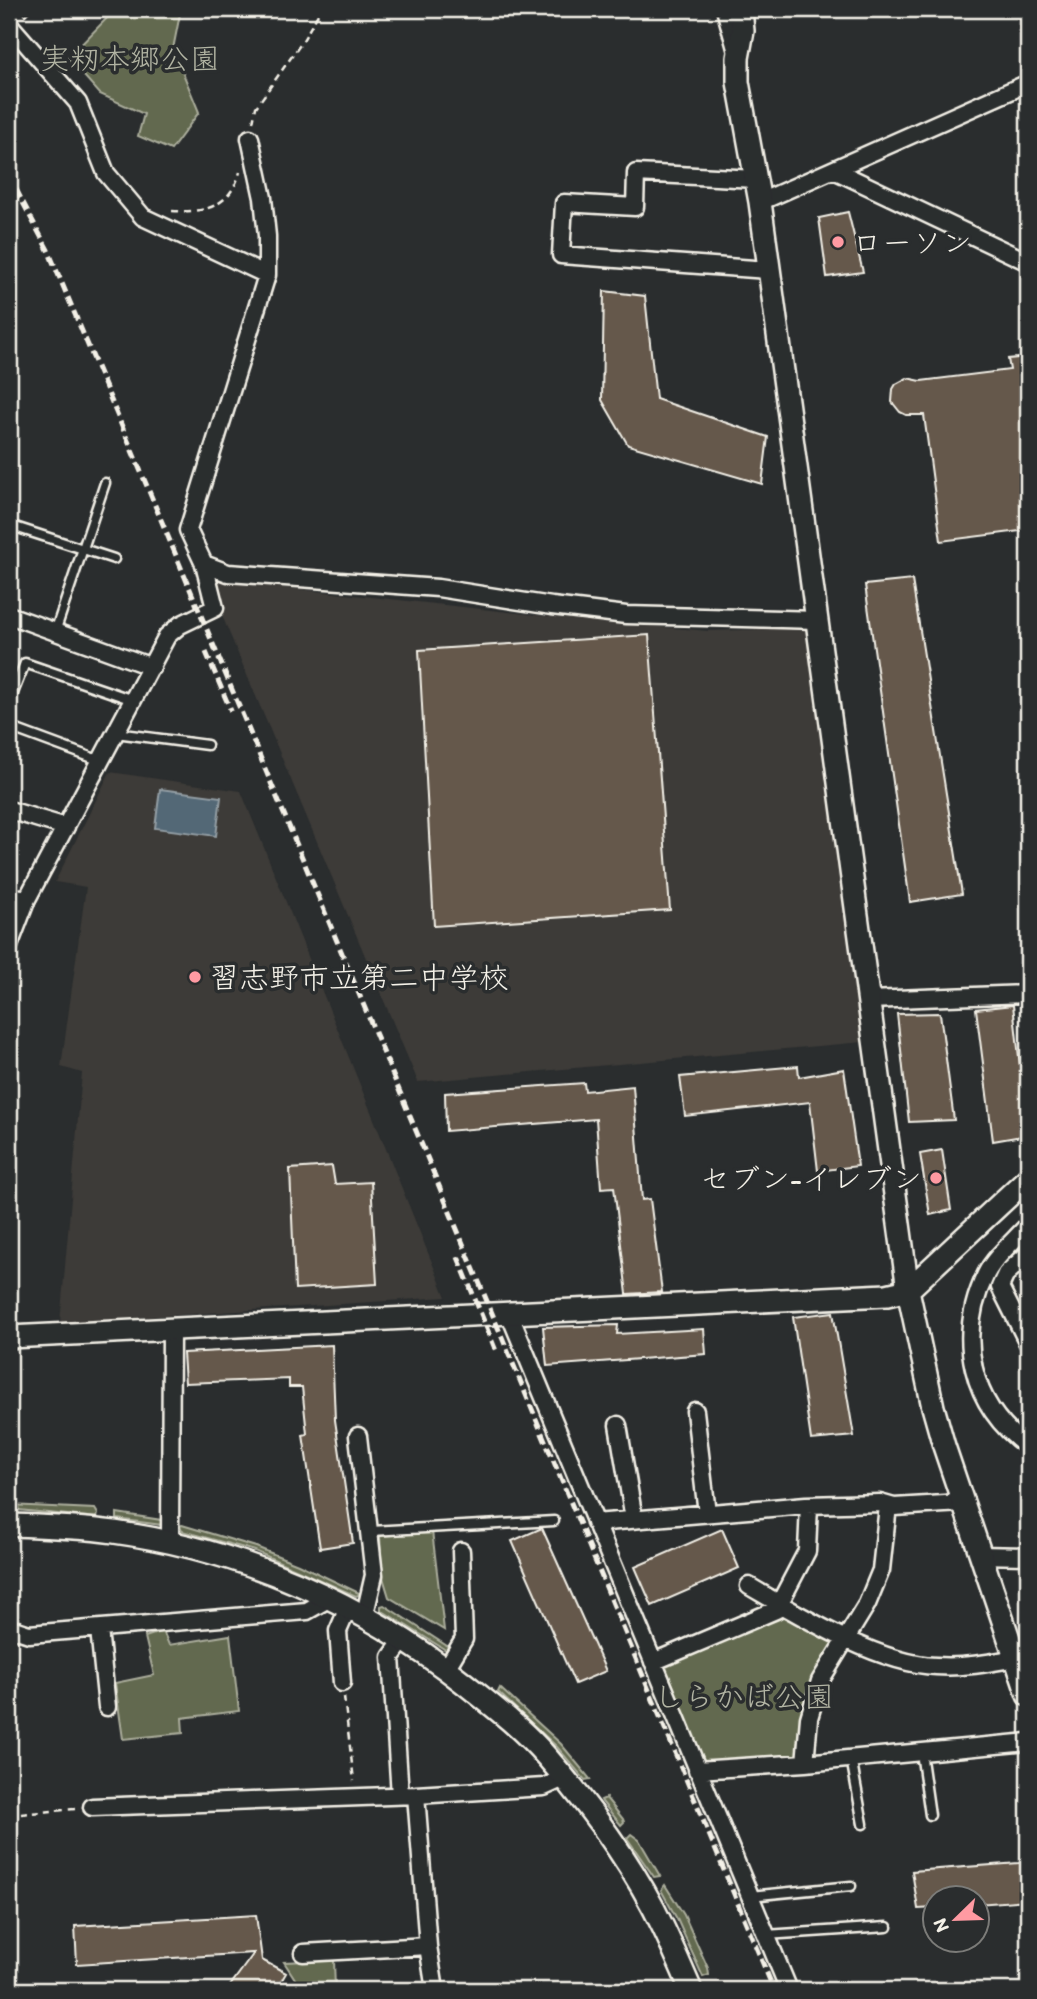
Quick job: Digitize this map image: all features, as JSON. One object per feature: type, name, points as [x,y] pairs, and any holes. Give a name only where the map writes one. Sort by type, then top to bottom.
[{"type":"street","points":[[725,9],[738,58]]},
{"type":"street","points":[[741,9],[743,31],[738,58],[738,82],[760,202],[908,1290],[933,1407],[979,1555],[1028,1695]]},
{"type":"street","points":[[9,24],[78,103],[106,173],[143,217],[267,275]]},
{"type":"street","points":[[760,202],[1028,83]]},
{"type":"street","points":[[9,946],[27,899],[167,636],[180,625],[215,608],[204,564],[188,530],[267,275],[263,198],[250,138]]},
{"type":"street","points":[[834,170],[1028,262]]},
{"type":"street","points":[[756,179],[636,173],[635,207],[564,203],[561,255],[768,270]]},
{"type":"street","points":[[204,564],[228,573],[438,588],[626,615],[817,620]]},
{"type":"street","points":[[9,615],[152,667]]},
{"type":"street","points":[[9,810],[66,827]]},
{"type":"street","points":[[9,896],[27,899]]},
{"type":"street","points":[[869,1000],[1028,994]]},
{"type":"street","points":[[9,1337],[887,1295],[908,1290],[1028,1178]]},
{"type":"street","points":[[1025,1441],[1007,1429],[985,1398],[969,1352],[970,1328],[987,1272],[1028,1225]]},
{"type":"street","points":[[1028,1254],[1006,1274],[1000,1287],[1028,1343]]},
{"type":"street","points":[[509,1313],[789,1990]]},
{"type":"street","points":[[170,1542],[171,1329]]},
{"type":"street","points":[[695,1411],[707,1513]]},
{"type":"street","points":[[618,1425],[634,1519]]},
{"type":"street","points":[[342,1683],[338,1631],[347,1608],[374,1575],[358,1436]]},
{"type":"street","points":[[595,1523],[809,1505],[962,1503]]},
{"type":"street","points":[[653,1662],[775,1610],[807,1551],[809,1505]]},
{"type":"street","points":[[805,1763],[809,1717],[820,1681],[867,1604],[881,1570],[888,1506]]},
{"type":"street","points":[[9,1525],[114,1531],[170,1542],[249,1564],[290,1579],[404,1639],[446,1669],[518,1728],[564,1778],[620,1853],[639,1884],[663,1926],[691,1990]]},
{"type":"street","points":[[446,1669],[464,1639],[461,1551]]},
{"type":"street","points":[[979,1555],[1028,1556]]},
{"type":"street","points":[[749,1586],[847,1639],[899,1659],[933,1667],[976,1666],[1016,1658]]},
{"type":"street","points":[[9,1630],[29,1634],[347,1608]]},
{"type":"street","points":[[99,1629],[107,1707]]},
{"type":"street","points":[[404,1639],[391,1657],[435,1990]]},
{"type":"street","points":[[697,1770],[805,1763],[1028,1742]]},
{"type":"street","points":[[92,1807],[544,1787],[564,1778]]},
{"type":"street","points":[[303,1952],[428,1946]]},
{"type":"lane","points":[[55,632],[105,483]]},
{"type":"lane","points":[[9,525],[114,559]]},
{"type":"lane","points":[[9,703],[25,663],[134,701]]},
{"type":"lane","points":[[9,727],[101,761]]},
{"type":"lane","points":[[116,733],[207,746]]},
{"type":"lane","points":[[371,1531],[554,1521]]},
{"type":"lane","points":[[920,1752],[930,1815]]},
{"type":"lane","points":[[851,1759],[863,1824]]},
{"type":"lane","points":[[750,1896],[851,1886]]},
{"type":"lane","points":[[766,1935],[887,1927]]},
{"type":"path","points":[[134,9],[155,13],[161,9]]},
{"type":"path","points":[[250,138],[256,107],[302,42],[321,9]]},
{"type":"path","points":[[170,211],[194,212],[223,203],[238,181],[241,170]]},
{"type":"path","points":[[342,1683],[356,1797]]},
{"type":"path","points":[[9,1815],[92,1807]]},
{"type":"shaded area","points":[[215,576],[235,582],[581,620],[709,631],[806,628],[864,1042],[418,1082],[223,618]]},
{"type":"shaded area","name":"習志野市立第二中学校","points":[[110,772],[241,791],[446,1297],[60,1323],[82,1073],[61,1067],[86,887],[55,882]]},
{"type":"shaded area","points":[[670,1985],[672,1990],[571,1990]]},
{"type":"green space","name":"実籾本郷公園","points":[[104,9],[181,9],[173,49],[199,112],[171,150],[138,136],[144,114],[100,94],[68,58],[110,15]]},
{"type":"green space","points":[[9,1505],[95,1509],[98,1514],[97,1518],[9,1509]]},
{"type":"green space","points":[[117,1513],[161,1520],[162,1525],[117,1519]]},
{"type":"green space","points":[[182,1525],[256,1547],[361,1594],[356,1596],[255,1551],[182,1531]]},
{"type":"green space","points":[[432,1531],[444,1630],[389,1597],[382,1574],[380,1536]]},
{"type":"green space","points":[[384,1605],[450,1648],[449,1652],[381,1610]]},
{"type":"green space","name":"しらかば公園","points":[[782,1608],[842,1639],[807,1711],[804,1759],[700,1765],[661,1662]]},
{"type":"green space","points":[[163,1631],[169,1645],[230,1635],[239,1711],[182,1718],[183,1733],[123,1739],[115,1683],[154,1675],[145,1637]]},
{"type":"green space","points":[[500,1688],[561,1744],[590,1779],[585,1780],[557,1747],[498,1692]]},
{"type":"green space","points":[[606,1798],[623,1819],[621,1825],[602,1802],[601,1800]]},
{"type":"green space","points":[[631,1834],[639,1840],[660,1876],[654,1877],[627,1838]]},
{"type":"green space","points":[[665,1885],[684,1915],[709,1975],[703,1977],[661,1890]]},
{"type":"green space","points":[[334,1960],[335,1990],[295,1990],[297,1982],[284,1962]]},
{"type":"water","points":[[160,789],[221,797],[216,836],[155,828]]},
{"type":"building","points":[[848,212],[863,272],[827,277],[819,218]]},
{"type":"building","points":[[604,291],[645,296],[656,399],[768,437],[762,484],[628,445],[602,400]]},
{"type":"building","points":[[1028,357],[1028,530],[941,541],[924,415],[906,415],[900,412],[892,402],[893,389],[907,378],[921,381],[1010,370],[1008,359]]},
{"type":"building","points":[[912,580],[962,894],[910,902],[865,585]]},
{"type":"building","points":[[649,635],[670,910],[434,926],[419,650]]},
{"type":"building","points":[[1013,1005],[1028,1135],[993,1141],[976,1009]]},
{"type":"building","points":[[940,1013],[954,1120],[909,1122],[897,1014]]},
{"type":"building","points":[[798,1066],[799,1077],[844,1069],[858,1166],[818,1171],[810,1102],[685,1116],[680,1077]]},
{"type":"building","points":[[584,1083],[585,1091],[633,1086],[642,1200],[650,1199],[662,1292],[627,1294],[614,1187],[601,1188],[596,1119],[446,1131],[445,1093]]},
{"type":"building","points":[[942,1150],[951,1210],[930,1215],[920,1154]]},
{"type":"building","points":[[332,1166],[335,1184],[371,1182],[377,1284],[295,1289],[290,1169]]},
{"type":"building","points":[[833,1312],[854,1436],[811,1440],[793,1317]]},
{"type":"building","points":[[618,1325],[617,1334],[704,1329],[706,1354],[547,1366],[543,1327]]},
{"type":"building","points":[[332,1345],[335,1420],[353,1543],[320,1548],[303,1435],[307,1434],[302,1387],[289,1387],[289,1379],[185,1383],[183,1353]]},
{"type":"building","points":[[542,1528],[606,1671],[575,1684],[512,1541]]},
{"type":"building","points":[[722,1529],[739,1568],[652,1606],[635,1567]]},
{"type":"building","points":[[1028,1861],[1028,1900],[992,1903],[992,1884],[922,1884],[922,1909],[918,1909],[912,1871]]},
{"type":"building","points":[[256,1915],[262,1960],[286,1973],[276,1990],[227,1990],[254,1953],[77,1964],[75,1926]]},
{"type":"railway","points":[[9,176],[48,250],[774,1990]]},
{"type":"railway","points":[[206,652],[231,711]]},
{"type":"railway","points":[[458,1257],[496,1351]]},
{"type":"place","name":"ローソン","points":[[838,242]]},
{"type":"place","name":"習志野市立第二中学校","points":[[195,977]]},
{"type":"place","name":"セブン-イレブン","points":[[936,1178]]}]
